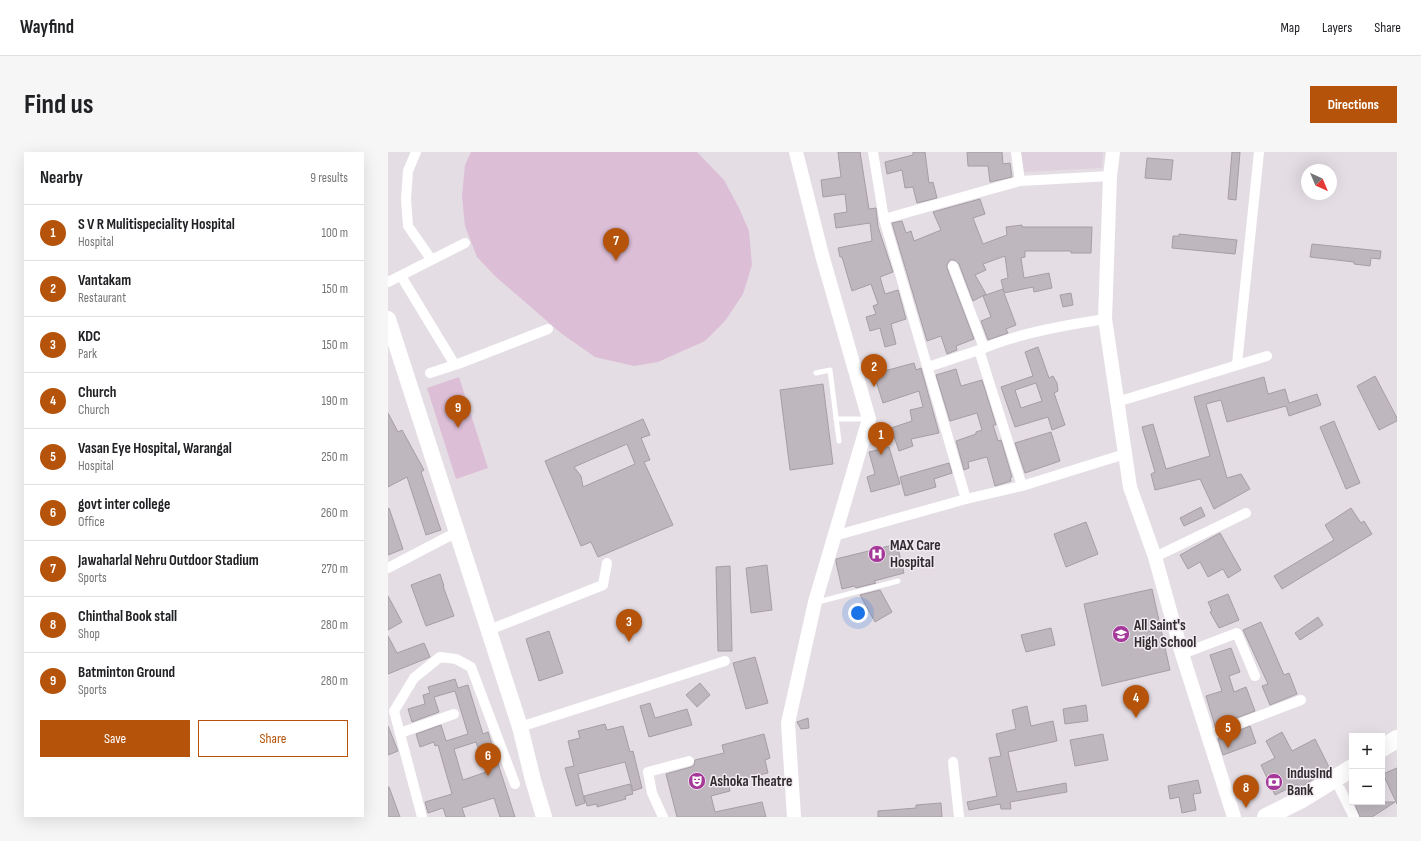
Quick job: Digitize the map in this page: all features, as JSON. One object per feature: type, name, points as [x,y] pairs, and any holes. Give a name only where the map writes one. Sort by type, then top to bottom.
[{"type":"highway","points":[[1385,746],[1397,739]]},
{"type":"highway","points":[[1385,760],[1397,752]]},
{"type":"highway","points":[[1266,817],[1300,800],[1350,769]]},
{"type":"highway","points":[[1292,817],[1346,785]]},
{"type":"main road","points":[[388,319],[520,726],[532,780],[544,817]]},
{"type":"main road","points":[[520,726],[544,778],[556,817]]},
{"type":"street","points":[[416,152],[408,171],[406,199],[408,226],[431,259]]},
{"type":"street","points":[[794,817],[788,723],[815,602],[869,419],[822,255],[796,152]]},
{"type":"street","points":[[873,152],[884,219],[966,499]]},
{"type":"street","points":[[1016,152],[1020,181]]},
{"type":"street","points":[[1113,152],[1110,176],[1104,319],[1130,488],[1155,557],[1182,654],[1234,817]]},
{"type":"street","points":[[1237,364],[1259,152]]},
{"type":"street","points":[[884,219],[1020,181],[1110,176]]},
{"type":"street","points":[[388,282],[431,259],[466,243]]},
{"type":"street","points":[[953,266],[982,349],[1022,486]]},
{"type":"street","points":[[401,276],[455,365]]},
{"type":"street","points":[[928,367],[1001,341],[1038,330],[1104,319]]},
{"type":"street","points":[[430,373],[455,365],[548,328]]},
{"type":"street","points":[[1117,402],[1267,356]]},
{"type":"street","points":[[834,536],[966,499],[1022,486],[1125,454]]},
{"type":"street","points":[[1155,557],[1246,513]]},
{"type":"street","points":[[388,568],[457,532]]},
{"type":"street","points":[[489,630],[603,585],[607,563]]},
{"type":"street","points":[[1182,654],[1237,633],[1255,676]]},
{"type":"street","points":[[422,817],[394,711],[414,678],[440,657],[456,658],[470,667],[515,784]]},
{"type":"street","points":[[520,726],[725,661]]},
{"type":"street","points":[[1208,736],[1301,700]]},
{"type":"street","points":[[400,733],[454,714]]},
{"type":"street","points":[[663,817],[652,793],[648,772],[689,760]]},
{"type":"street","points":[[953,762],[960,817]]},
{"type":"street","points":[[1346,785],[1354,817]]},
{"type":"lane","points":[[816,373],[830,370],[839,440]]},
{"type":"lane","points":[[836,419],[869,419]]},
{"type":"lane","points":[[815,602],[898,581]]},
{"type":"shaded area","points":[[471,152],[697,152],[724,180],[749,231],[752,265],[743,294],[725,321],[705,341],[658,362],[634,366],[595,357],[562,334],[496,277],[477,257],[465,226],[462,196],[465,165]]},
{"type":"shaded area","points":[[1019,152],[1103,152],[1102,168],[1022,172]]},
{"type":"shaded area","points":[[459,377],[488,468],[456,479],[427,388]]},
{"type":"building","points":[[838,152],[860,152],[869,209],[876,208],[878,227],[893,272],[880,277],[885,294],[898,290],[906,319],[891,324],[896,344],[885,347],[880,328],[870,331],[866,317],[876,314],[873,306],[878,304],[871,284],[852,291],[838,248],[872,241],[870,223],[836,228],[834,214],[847,212],[845,194],[823,197],[821,180],[841,177]]},
{"type":"building","points":[[913,152],[925,152],[929,183],[933,182],[937,198],[917,203],[913,187],[905,188],[902,170],[887,174],[885,162],[913,155]]},
{"type":"building","points":[[967,152],[1002,152],[1003,164],[1010,163],[1012,177],[990,182],[988,166],[968,166]]},
{"type":"building","points":[[1232,152],[1240,152],[1236,200],[1228,199]]},
{"type":"building","points":[[1147,158],[1173,160],[1171,180],[1145,178]]},
{"type":"building","points":[[980,199],[985,214],[973,218],[983,244],[1007,235],[1006,227],[1022,225],[1022,227],[1092,227],[1091,253],[1071,253],[1071,251],[1025,251],[1025,257],[1021,258],[1024,278],[1049,273],[1052,288],[1034,292],[1033,287],[1004,293],[1016,325],[1006,329],[1008,333],[988,340],[981,321],[991,317],[983,296],[1003,289],[1004,292],[1001,280],[1008,278],[1005,256],[983,264],[986,270],[975,275],[986,294],[973,301],[959,264],[954,260],[950,260],[947,268],[974,339],[956,346],[957,350],[947,354],[941,336],[927,341],[892,223],[902,221],[906,233],[911,231],[914,241],[941,230],[933,212]]},
{"type":"building","points":[[1179,234],[1237,240],[1235,254],[1172,248],[1173,236],[1179,236]]},
{"type":"building","points":[[1312,244],[1381,251],[1380,259],[1371,258],[1370,266],[1354,264],[1354,262],[1310,257]]},
{"type":"building","points":[[1071,293],[1073,305],[1063,307],[1060,295]]},
{"type":"building","points":[[1038,347],[1049,378],[1053,376],[1057,383],[1058,391],[1054,393],[1065,425],[1052,430],[1048,417],[1015,427],[1001,387],[1033,376],[1025,352]],"holes":[[[1036,383],[1042,401],[1021,408],[1015,390]]]},
{"type":"building","points":[[914,363],[916,370],[921,368],[939,433],[911,439],[913,446],[899,451],[891,428],[912,421],[910,410],[923,407],[919,391],[883,403],[876,381],[879,380],[877,373]]},
{"type":"building","points":[[956,369],[961,386],[982,380],[996,425],[993,425],[998,441],[1001,440],[1012,477],[1010,478],[1011,481],[995,486],[987,457],[968,462],[969,468],[964,470],[956,441],[976,434],[976,432],[982,430],[977,413],[950,421],[936,375]]},
{"type":"building","points":[[1375,376],[1397,418],[1397,421],[1379,430],[1357,386]]},
{"type":"building","points":[[1264,377],[1268,394],[1285,389],[1289,403],[1317,394],[1321,405],[1289,416],[1286,406],[1227,422],[1221,400],[1206,404],[1227,478],[1241,474],[1250,489],[1214,509],[1200,479],[1155,490],[1151,474],[1155,472],[1142,427],[1153,424],[1166,469],[1210,456],[1194,397]]},
{"type":"building","points":[[823,384],[833,464],[790,470],[780,390]]},
{"type":"building","points":[[388,413],[398,432],[402,430],[424,470],[421,472],[441,530],[426,535],[407,477],[388,487]]},
{"type":"building","points":[[643,419],[650,435],[641,438],[650,460],[644,462],[673,525],[598,557],[591,542],[581,546],[545,461]],"holes":[[[627,444],[635,464],[583,487],[581,476],[574,467]]]},
{"type":"building","points":[[1334,421],[1360,483],[1346,489],[1320,427]]},
{"type":"building","points":[[1051,432],[1060,461],[1025,473],[1015,443]]},
{"type":"building","points":[[889,447],[900,484],[871,492],[867,477],[875,474],[869,452]]},
{"type":"building","points":[[949,463],[952,473],[934,479],[936,487],[905,496],[900,477]]},
{"type":"building","points":[[1201,507],[1205,516],[1184,526],[1180,518]]},
{"type":"building","points":[[389,508],[403,549],[388,555],[388,509]]},
{"type":"building","points":[[1351,508],[1361,523],[1364,521],[1372,534],[1282,589],[1274,576],[1334,540],[1325,525]]},
{"type":"building","points":[[1086,522],[1098,554],[1066,567],[1054,534]]},
{"type":"building","points":[[1220,533],[1241,570],[1228,578],[1223,569],[1208,577],[1200,562],[1188,569],[1180,555]]},
{"type":"building","points":[[897,544],[904,573],[874,581],[876,583],[856,588],[854,586],[842,589],[836,559]]},
{"type":"building","points":[[767,565],[772,610],[751,613],[746,568]]},
{"type":"building","points":[[730,566],[732,651],[718,651],[716,567]]},
{"type":"building","points":[[440,574],[454,616],[426,626],[411,585]]},
{"type":"building","points":[[1152,589],[1170,670],[1102,686],[1084,604]]},
{"type":"building","points":[[880,590],[892,612],[875,622],[860,595]]},
{"type":"building","points":[[1228,594],[1239,620],[1219,628],[1210,612],[1212,611],[1208,602]]},
{"type":"building","points":[[388,596],[402,622],[388,630]]},
{"type":"building","points":[[1318,617],[1323,625],[1300,640],[1295,633]]},
{"type":"building","points":[[1261,622],[1284,675],[1289,673],[1297,694],[1270,705],[1262,686],[1268,684],[1243,630]]},
{"type":"building","points":[[1051,628],[1055,645],[1026,652],[1021,635]]},
{"type":"building","points":[[549,631],[563,673],[539,681],[526,639]]},
{"type":"building","points":[[388,636],[397,653],[424,643],[430,657],[388,674]]},
{"type":"building","points":[[1231,648],[1240,672],[1229,676],[1234,692],[1246,687],[1255,711],[1215,726],[1206,696],[1222,691],[1210,655]]},
{"type":"building","points":[[755,657],[768,703],[746,709],[733,663]]},
{"type":"building","points":[[455,679],[458,688],[468,685],[483,734],[488,732],[515,817],[500,817],[494,798],[462,808],[465,817],[446,817],[443,808],[428,813],[425,802],[452,794],[438,745],[435,746],[434,742],[420,747],[416,734],[441,725],[446,741],[468,734],[455,691],[434,697],[439,712],[412,722],[408,709],[425,704],[423,695],[430,693],[428,687]],"holes":[[[476,742],[486,772],[463,780],[454,749]]]},
{"type":"building","points":[[700,683],[710,695],[697,707],[686,695]]},
{"type":"building","points":[[650,703],[655,718],[687,709],[692,725],[649,737],[640,706]]},
{"type":"building","points":[[1086,705],[1088,721],[1065,724],[1063,709]]},
{"type":"building","points":[[1027,706],[1031,726],[1053,721],[1057,741],[1008,752],[1017,792],[1066,783],[1067,792],[1010,802],[1011,809],[1001,809],[1000,804],[969,810],[967,802],[997,796],[989,758],[1001,756],[996,734],[1016,729],[1012,710]]},
{"type":"building","points":[[808,718],[809,728],[801,729],[797,722]]},
{"type":"building","points":[[605,724],[607,730],[623,726],[630,752],[633,751],[642,788],[633,791],[625,762],[578,774],[585,803],[576,806],[565,768],[574,766],[568,741],[580,738],[578,731]]},
{"type":"building","points":[[388,726],[398,751],[388,755]]},
{"type":"building","points":[[1250,726],[1256,743],[1223,755],[1218,739]]},
{"type":"building","points":[[1282,732],[1292,751],[1315,739],[1330,769],[1299,788],[1297,784],[1275,795],[1261,765],[1275,758],[1266,741]]},
{"type":"building","points":[[764,734],[770,758],[765,760],[768,773],[728,782],[730,791],[711,796],[715,812],[762,802],[766,817],[677,817],[666,774],[691,767],[694,765],[695,760],[724,753],[722,745]]},
{"type":"building","points":[[1103,734],[1108,760],[1075,766],[1070,740]]},
{"type":"building","points":[[1397,768],[1397,804],[1385,778],[1385,773]]},
{"type":"building","points":[[1198,780],[1201,793],[1193,794],[1196,810],[1182,813],[1179,797],[1170,799],[1168,786]]},
{"type":"building","points":[[630,784],[633,794],[625,796],[626,799],[597,807],[597,804],[587,806],[584,796]]},
{"type":"building","points":[[389,787],[400,817],[388,817]]},
{"type":"building","points":[[1385,802],[1395,802],[1372,817],[1360,817],[1355,805],[1385,805]]},
{"type":"building","points":[[941,803],[942,817],[878,817],[878,811],[916,808],[916,805]]},
{"type":"place","name":"Jawaharlal Nehru Outdoor Stadium","points":[[616,261]]},
{"type":"place","name":"Vantakam","points":[[874,387]]},
{"type":"place","name":"Batminton Ground","points":[[458,428]]},
{"type":"place","name":"S V R Mulitispeciality Hospital","points":[[881,455]]},
{"type":"place","name":"MAX Care Hospital","points":[[877,554]]},
{"type":"place","name":"All Saint's High School","points":[[1121,634]]},
{"type":"place","name":"KDC","points":[[629,642]]},
{"type":"place","name":"Church","points":[[1136,718]]},
{"type":"place","name":"Vasan Eye Hospital, Warangal","points":[[1228,748]]},
{"type":"place","name":"govt inter college","points":[[488,776]]},
{"type":"place","name":"Ashoka Theatre","points":[[697,781]]},
{"type":"place","name":"IndusInd Bank","points":[[1274,782]]},
{"type":"place","name":"Chinthal Book stall","points":[[1246,808]]}]
